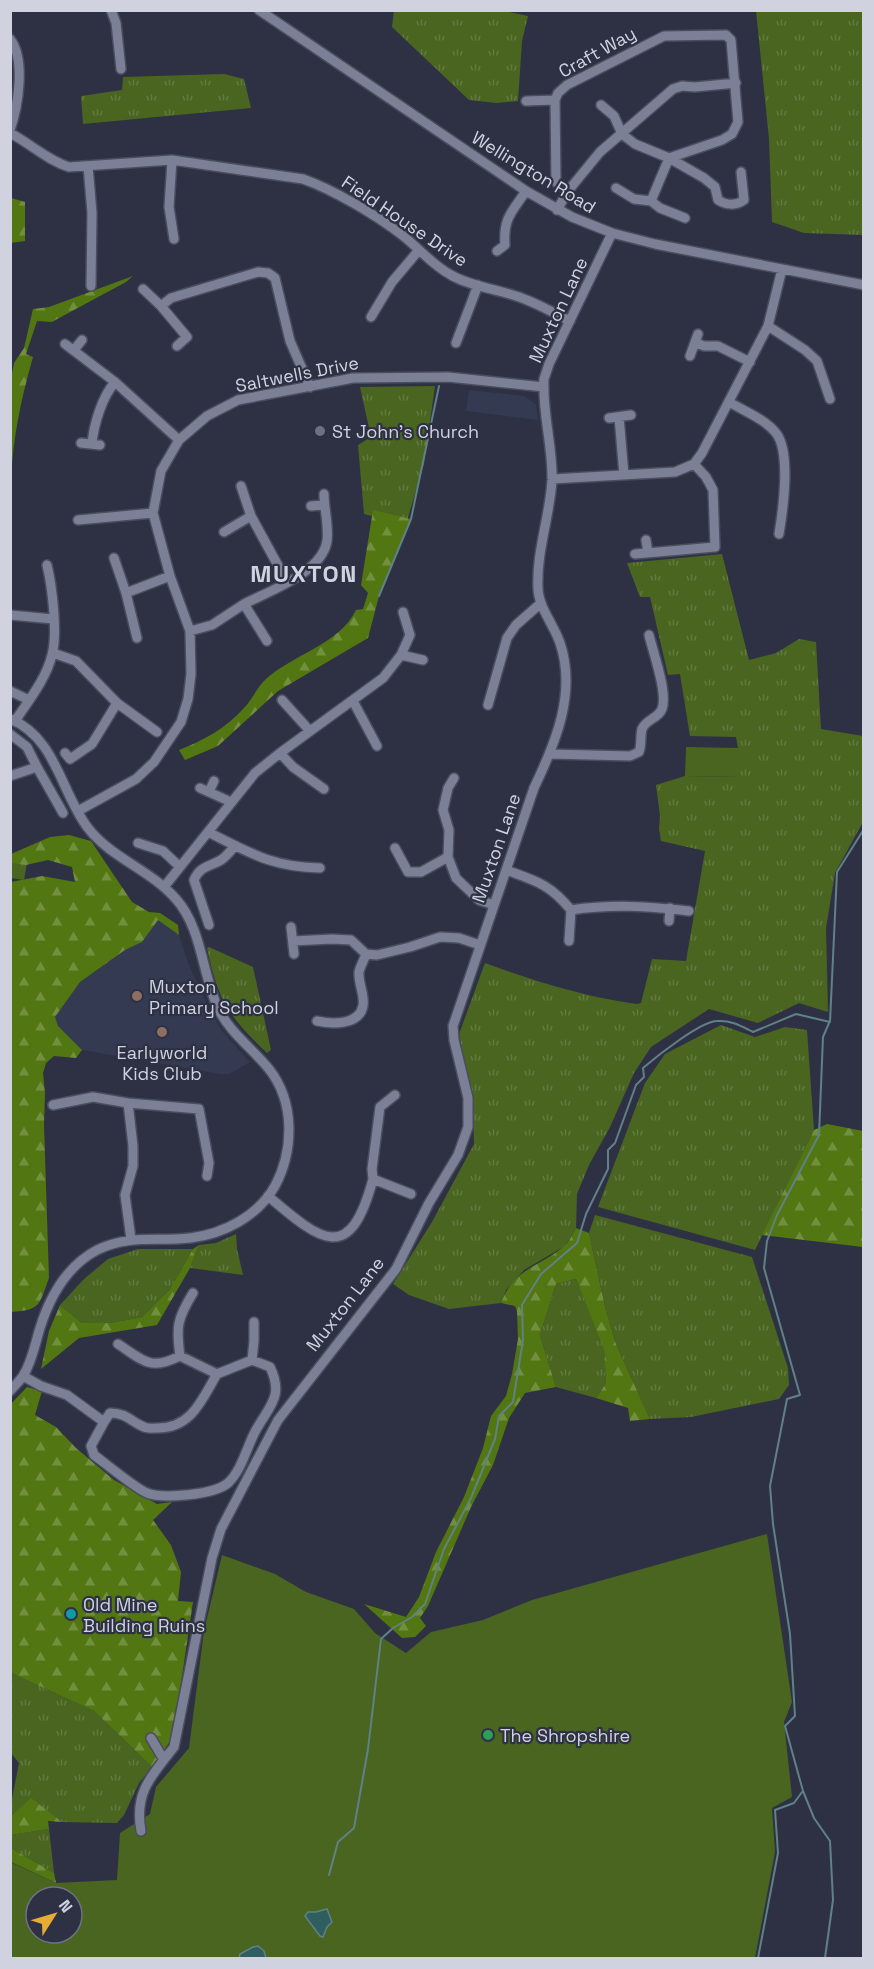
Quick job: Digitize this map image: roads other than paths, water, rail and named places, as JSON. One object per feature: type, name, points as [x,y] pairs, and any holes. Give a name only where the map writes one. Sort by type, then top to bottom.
[{"type":"street","points":[[111,10],[116,23],[121,69]]},
{"type":"street","name":"Wellington Road","points":[[259,10],[526,191],[557,210],[591,226],[655,244],[864,285]]},
{"type":"street","name":"Craft Way","points":[[568,191],[556,182],[555,100],[558,93],[567,85],[664,36],[726,35],[730,40],[736,83]]},
{"type":"street","points":[[10,39],[17,49],[18,60],[18,98],[10,132]]},
{"type":"street","points":[[557,210],[568,191],[600,152],[673,89],[682,86],[736,83],[738,122],[732,134],[722,140],[669,158],[651,201]]},
{"type":"street","points":[[526,101],[555,100]]},
{"type":"street","points":[[601,105],[614,116],[622,134],[635,144],[669,158],[704,178],[715,187],[718,200],[726,205],[741,203],[744,200],[741,172]]},
{"type":"street","name":"Field House Drive","points":[[10,132],[53,162],[69,167],[172,160],[303,179],[320,185],[382,222],[419,250],[439,269],[454,277],[537,304],[570,321]]},
{"type":"street","points":[[172,160],[169,207],[174,239]]},
{"type":"street","points":[[88,166],[92,213],[91,286]]},
{"type":"street","points":[[616,188],[634,199],[651,201],[660,208],[685,218]]},
{"type":"street","points":[[505,249],[504,228],[526,191]]},
{"type":"street","name":"Muxton Lane","points":[[141,1831],[138,1814],[141,1795],[174,1747],[212,1558],[221,1529],[278,1420],[396,1269],[429,1203],[458,1155],[468,1127],[468,1098],[454,1040],[453,1026],[534,788],[550,754],[566,696],[567,682],[561,644],[538,592],[538,562],[552,479],[544,387],[549,364],[612,233]]},
{"type":"street","points":[[371,317],[392,282],[419,250]]},
{"type":"street","points":[[552,479],[675,472],[694,464],[702,453],[768,326],[782,269]]},
{"type":"street","points":[[161,306],[171,298],[258,272],[268,273],[275,278],[290,341],[310,387]]},
{"type":"street","points":[[456,343],[478,285]]},
{"type":"street","points":[[143,289],[188,337],[177,346]]},
{"type":"street","points":[[768,326],[806,350],[817,361],[828,394],[838,387]]},
{"type":"street","points":[[690,356],[697,338],[704,346],[718,346],[750,362]]},
{"type":"street","points":[[74,350],[82,340]]},
{"type":"street","points":[[65,344],[115,382],[179,440]]},
{"type":"street","name":"Saltwells Drive","points":[[78,811],[136,779],[154,762],[174,735],[181,722],[188,699],[191,674],[190,631],[170,576],[153,513],[161,471],[179,440],[207,416],[238,400],[354,378],[448,377],[544,387]]},
{"type":"street","points":[[81,443],[96,444],[93,433],[109,389],[115,382]]},
{"type":"street","points":[[729,402],[766,423],[782,441],[786,456],[786,524],[779,534]]},
{"type":"street","points":[[624,475],[614,417],[631,415]]},
{"type":"street","points":[[635,554],[715,547],[712,490],[706,477],[694,464]]},
{"type":"street","points":[[241,486],[251,516],[287,582]]},
{"type":"street","points":[[190,631],[212,625],[243,604],[306,572],[319,558],[327,541],[324,494]]},
{"type":"street","points":[[310,506],[324,505]]},
{"type":"street","points":[[78,520],[153,513]]},
{"type":"street","points":[[224,532],[251,516]]},
{"type":"street","points":[[646,540],[648,553]]},
{"type":"street","points":[[112,562],[126,593],[137,638]]},
{"type":"street","points":[[10,1391],[22,1377],[34,1351],[49,1302],[69,1273],[97,1250],[131,1239],[191,1238],[215,1233],[240,1221],[268,1196],[281,1172],[289,1146],[290,1129],[280,1089],[271,1071],[232,1029],[219,1011],[188,918],[178,901],[164,887],[95,837],[78,811],[46,750],[33,734],[13,720],[38,686],[52,653],[53,619],[50,577],[46,565]]},
{"type":"street","points":[[50,577],[61,573]]},
{"type":"street","points":[[126,593],[170,576]]},
{"type":"street","points":[[489,705],[507,638],[516,625],[541,603]]},
{"type":"street","points":[[243,604],[267,641]]},
{"type":"street","points":[[164,887],[255,773],[383,678],[401,655],[410,635],[403,612]]},
{"type":"street","points":[[10,615],[53,619]]},
{"type":"street","points":[[550,754],[630,756],[639,752],[642,745],[642,729],[647,722],[657,716],[662,708],[662,692],[649,635]]},
{"type":"street","points":[[52,653],[75,661],[117,703],[157,732]]},
{"type":"street","points":[[401,655],[423,660]]},
{"type":"street","points":[[10,691],[29,700]]},
{"type":"street","points":[[282,700],[310,731]]},
{"type":"street","points":[[353,701],[377,746]]},
{"type":"street","points":[[70,760],[92,744],[117,703]]},
{"type":"street","points":[[10,734],[27,747],[63,813]]},
{"type":"street","points":[[280,753],[293,767],[324,789]]},
{"type":"street","points":[[10,776],[37,767]]},
{"type":"street","points":[[453,778],[443,810],[449,830],[448,857],[456,878],[479,900],[494,905]]},
{"type":"street","points":[[209,792],[214,781]]},
{"type":"street","points":[[309,792],[314,782]]},
{"type":"street","points":[[200,788],[231,802]]},
{"type":"street","points":[[208,832],[279,864],[323,870],[325,858]]},
{"type":"street","points":[[138,843],[163,851],[180,867]]},
{"type":"street","points":[[209,925],[210,913],[194,880],[204,866],[222,860],[235,846]]},
{"type":"street","points":[[395,848],[408,872],[421,872],[448,857]]},
{"type":"street","points":[[506,870],[537,881],[559,895],[571,910],[570,941]]},
{"type":"street","points":[[571,910],[636,905],[688,911]]},
{"type":"street","points":[[669,921],[670,908]]},
{"type":"street","points":[[291,927],[294,954]]},
{"type":"street","points":[[293,941],[351,940],[366,954],[377,955],[440,937],[459,938],[480,945]]},
{"type":"street","points":[[317,1021],[328,1024],[345,1023],[358,1016],[363,1008],[359,972],[366,954]]},
{"type":"street","points":[[268,1196],[300,1223],[327,1236],[338,1238],[350,1232],[364,1209],[373,1179],[372,1169],[380,1107],[394,1095]]},
{"type":"street","points":[[53,1106],[93,1097],[128,1103],[199,1109],[209,1163],[207,1176]]},
{"type":"street","points":[[373,1098],[380,1107]]},
{"type":"street","points":[[128,1103],[134,1146],[133,1166],[125,1195],[131,1239]]},
{"type":"street","points":[[373,1179],[411,1194]]},
{"type":"street","points":[[180,1356],[177,1328],[184,1308],[193,1293]]},
{"type":"street","points":[[252,1360],[254,1322]]},
{"type":"street","points":[[118,1344],[143,1361],[157,1365],[180,1356],[217,1374]]},
{"type":"street","points":[[252,1360],[270,1367],[276,1381],[276,1393],[271,1407],[227,1483],[192,1495],[146,1493],[94,1455],[91,1446],[110,1413],[122,1413],[146,1428],[166,1428],[186,1421],[217,1374],[252,1360]]},
{"type":"street","points":[[22,1377],[67,1395],[104,1422]]},
{"type":"street","points":[[151,1738],[164,1760]]},
{"type":"waterway","points":[[379,596],[411,519],[439,386]]},
{"type":"waterway","points":[[329,1875],[338,1842],[354,1828],[368,1749],[381,1639],[393,1628],[412,1617],[425,1604],[444,1549],[471,1498],[495,1439],[499,1416],[513,1402],[523,1340],[522,1305],[541,1274],[577,1243],[586,1214],[608,1169],[608,1150],[615,1143],[636,1085],[644,1077],[643,1068],[679,1040],[717,1021],[727,1021],[753,1032],[796,1014],[830,1022],[837,872],[864,829]]},
{"type":"waterway","points":[[825,1958],[833,1900],[830,1841],[814,1818],[803,1791],[785,1726],[795,1716],[790,1634],[773,1524],[770,1486],[787,1399],[800,1395],[764,1268],[767,1241],[777,1215],[819,1135],[823,1037],[829,1023]]},
{"type":"waterway","points":[[758,1958],[778,1853],[775,1810],[794,1803],[802,1792]]},
{"type":"place","name":"St John's Church","points":[[320,431]]},
{"type":"place","name":"Muxton Primary School","points":[[137,996]]},
{"type":"place","name":"Earlyworld Kids Club","points":[[162,1032]]},
{"type":"place","name":"Old Mine Building Ruins","points":[[71,1614]]},
{"type":"place","name":"The Shropshire","points":[[488,1735]]},
{"type":"district","name":"MUXTON","points":[[304,573]]}]
